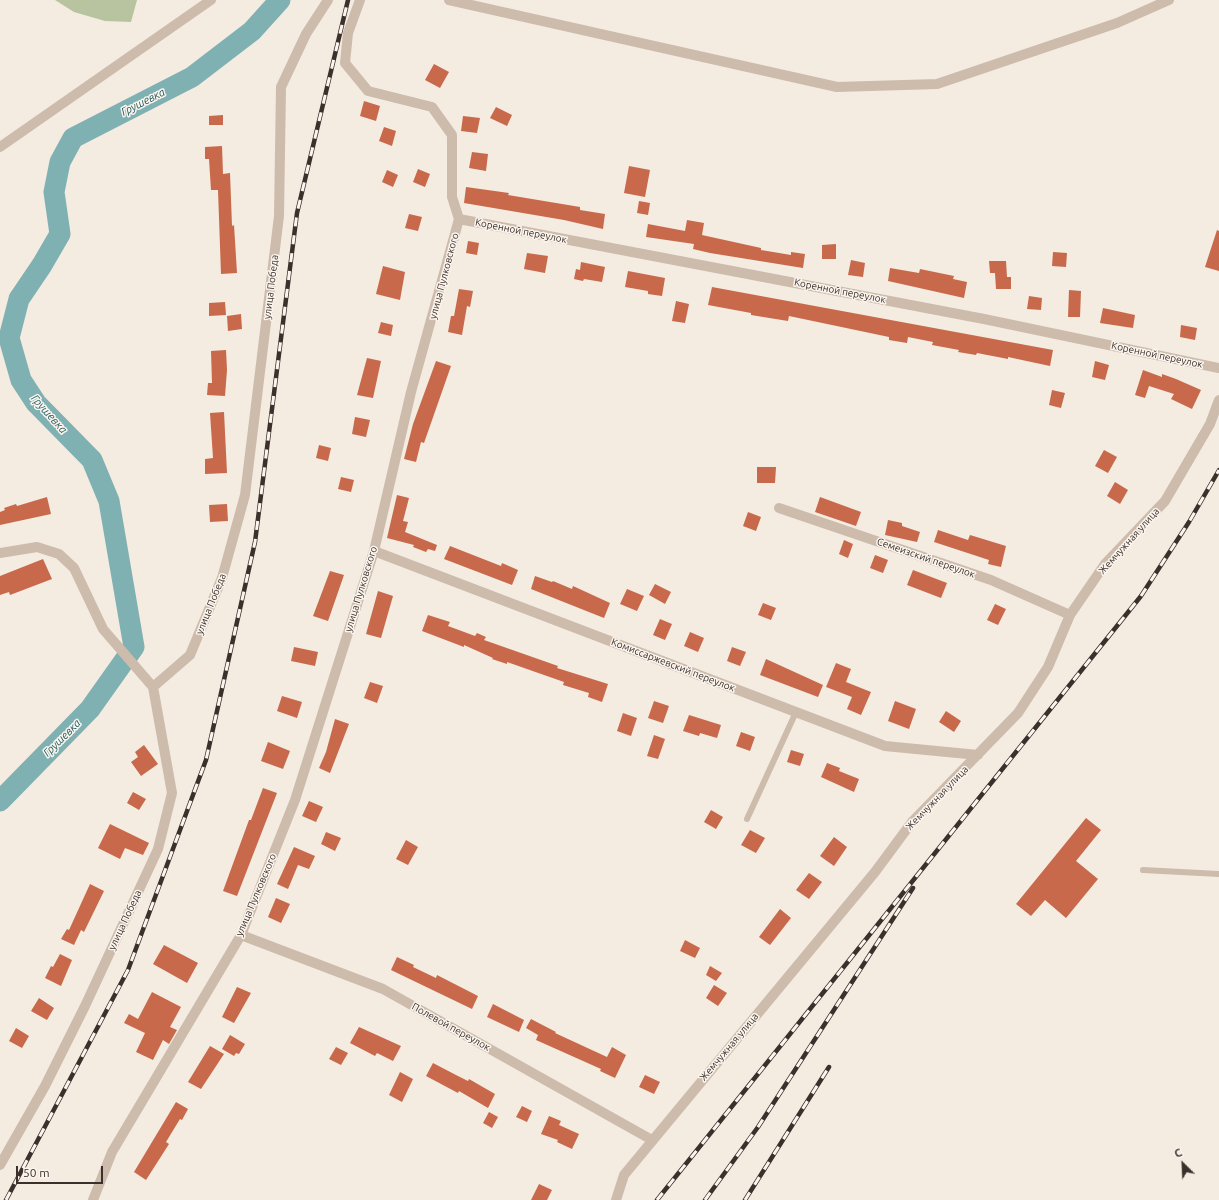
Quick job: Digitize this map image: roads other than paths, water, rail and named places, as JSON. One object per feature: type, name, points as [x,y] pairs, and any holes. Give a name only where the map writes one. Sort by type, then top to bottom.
[{"type":"street","points":[[0,147],[211,0]]},
{"type":"street","name":"улица Победа","points":[[0,1166],[45,1086],[85,1006],[158,849],[172,793],[153,687],[190,655],[222,578],[245,495],[279,216],[281,87],[306,34],[328,0]]},
{"type":"street","name":"улица Пулковского","points":[[93,1200],[112,1152],[241,935],[295,800],[374,551],[411,392],[459,220],[452,197],[452,135],[432,107],[368,91],[345,63],[348,33],[360,0]]},
{"type":"street","points":[[449,0],[473,2],[837,87],[937,84],[1117,23],[1169,0]]},
{"type":"street","name":"Коренной переулок","points":[[459,220],[984,319],[1219,368]]},
{"type":"street","name":"Жемчужная улица","points":[[616,1200],[624,1175],[875,872],[912,822],[1018,713],[1048,667],[1070,615],[1105,564],[1165,501],[1210,424],[1219,400]]},
{"type":"street","name":"Семеизский переулок","points":[[779,508],[991,580],[1070,615]]},
{"type":"street","points":[[0,553],[37,547],[59,554],[74,568],[103,628],[153,687]]},
{"type":"street","name":"Комиссаржевский переулок","points":[[374,551],[885,746],[978,755]]},
{"type":"street","name":"Полевой переулок","points":[[241,935],[383,989],[652,1140]]},
{"type":"lane","points":[[747,819],[796,712]]},
{"type":"lane","points":[[1143,870],[1219,874]]},
{"type":"waterway","name":"Грушевка","points":[[0,801],[90,709],[134,647],[109,501],[92,460],[36,403],[21,380],[9,338],[19,299],[42,265],[60,234],[54,192],[60,162],[73,138],[192,77],[252,31],[280,0]]},
{"type":"railway","points":[[6,1200],[128,970],[206,760],[255,542],[297,213],[348,0]]},
{"type":"railway","points":[[657,1200],[1141,596],[1189,522],[1219,470]]},
{"type":"railway","points":[[705,1200],[758,1127],[913,888]]},
{"type":"railway","points":[[745,1200],[829,1067]]}]
